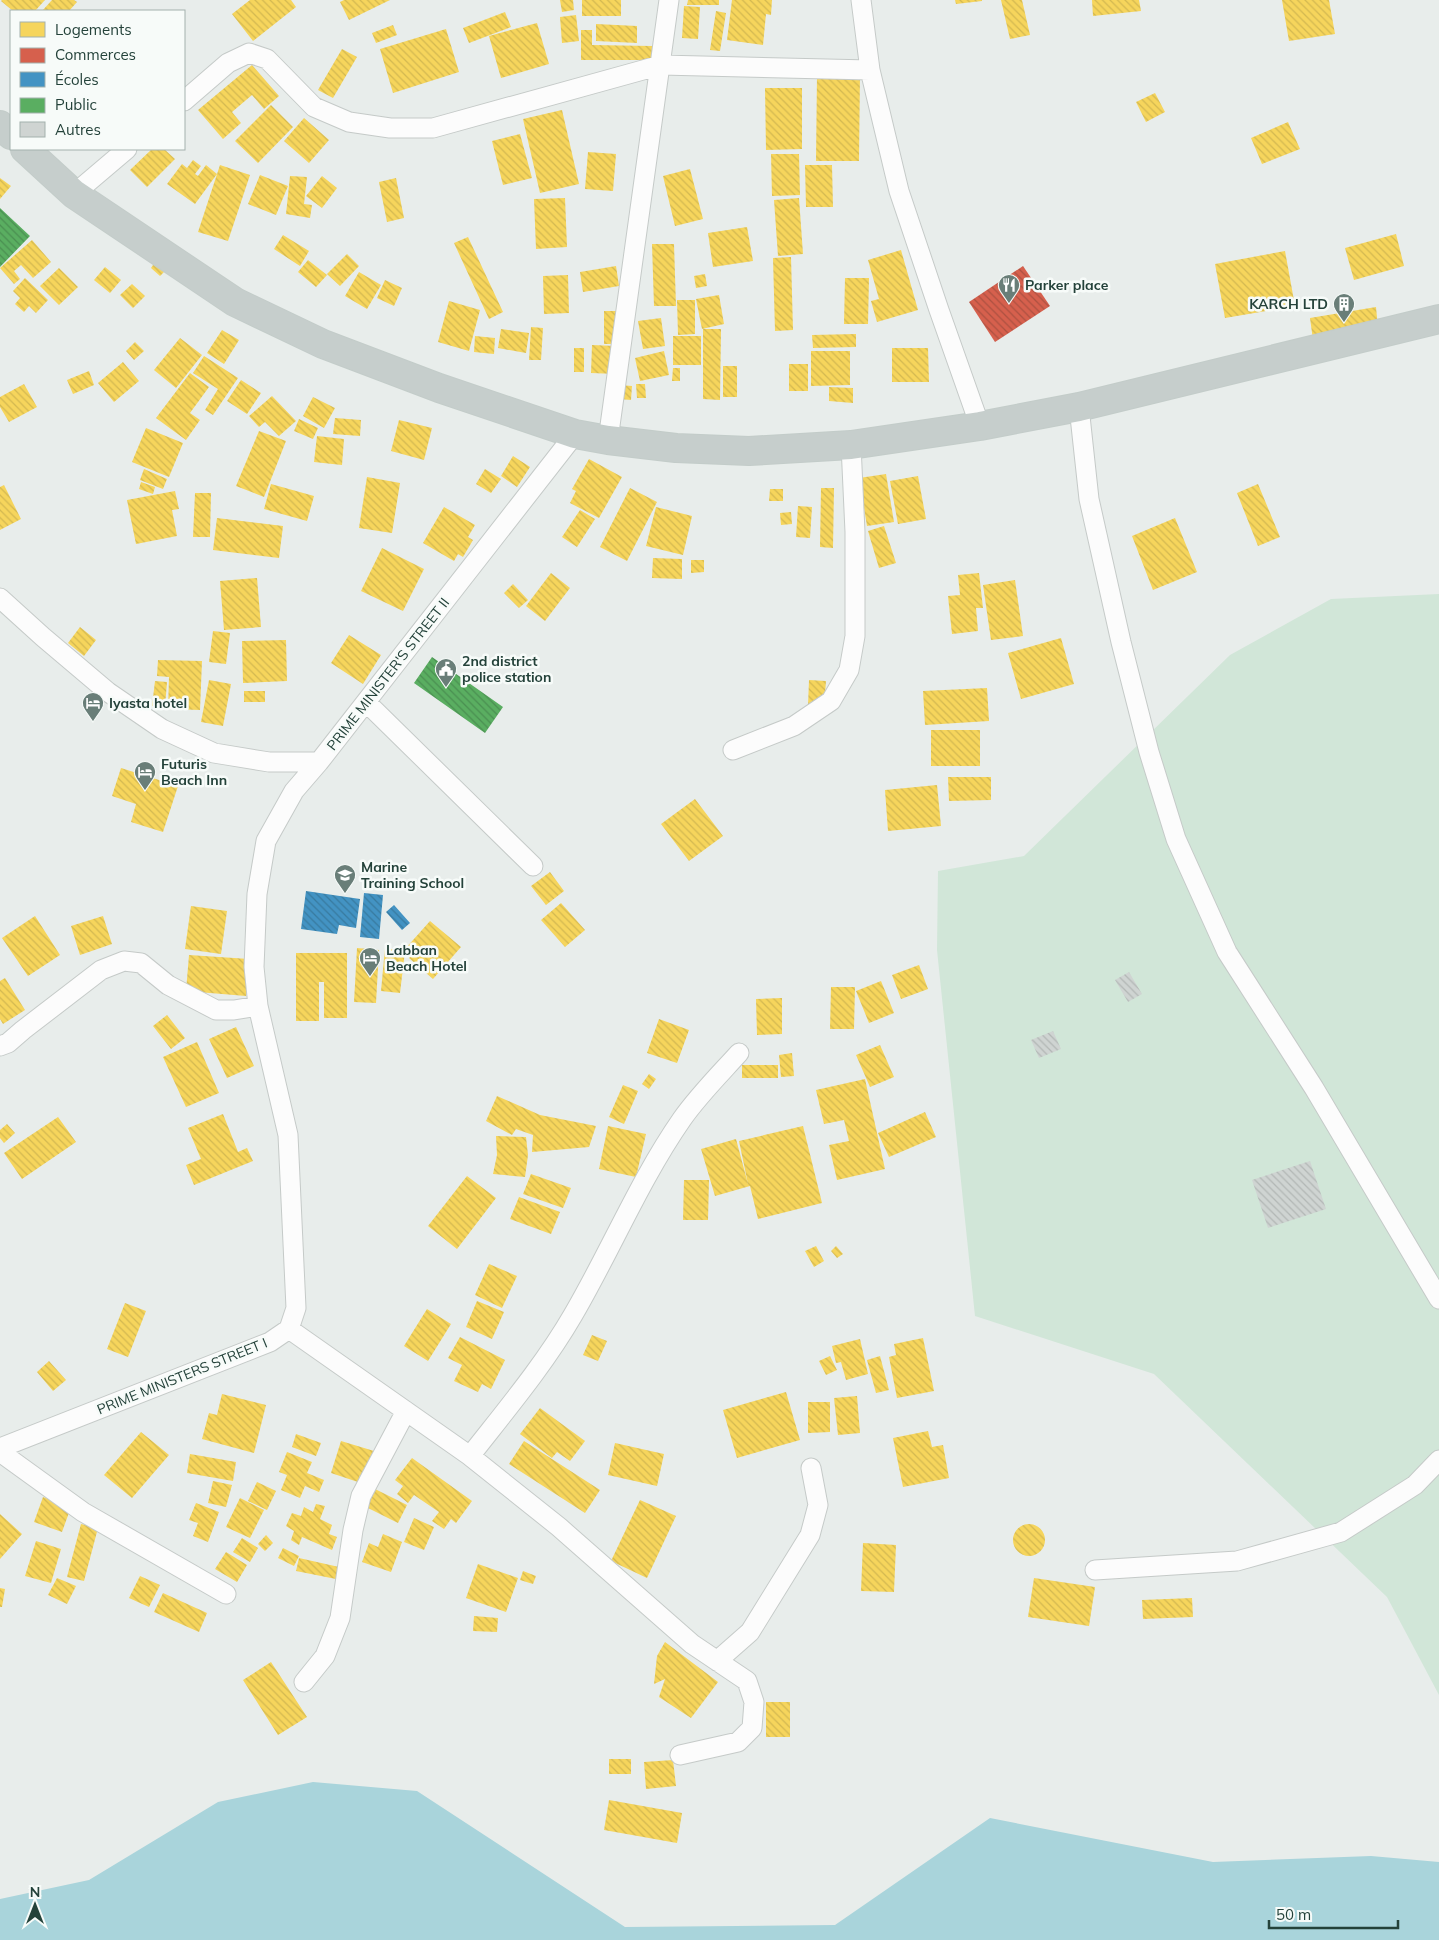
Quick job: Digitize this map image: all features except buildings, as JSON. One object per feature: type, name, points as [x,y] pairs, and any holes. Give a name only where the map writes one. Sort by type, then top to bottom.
[{"type":"highway","points":[[0,125],[10,134]]},
{"type":"highway","points":[[26,150],[74,194],[235,302],[314,340],[439,388],[575,434],[608,440],[676,448],[749,451],[851,445],[980,426],[1079,407],[1439,319]]},
{"type":"street","points":[[608,440],[669,0]]},
{"type":"street","points":[[861,0],[870,70],[899,191],[938,310],[980,426]]},
{"type":"street","points":[[185,100],[228,63],[249,53],[267,59],[314,107],[349,122],[390,128],[433,128],[661,65],[870,70]]},
{"type":"street","points":[[74,194],[126,150]]},
{"type":"street","points":[[1079,407],[1091,508],[1121,642],[1147,743],[1176,839],[1227,952],[1314,1088],[1439,1299]]},
{"type":"street","name":"PRIME MINISTER'S STREET II","points":[[0,598],[108,692],[162,729],[214,753],[269,762],[319,762],[575,434]]},
{"type":"street","points":[[733,750],[794,726],[831,701],[849,670],[855,636],[855,532],[851,445]]},
{"type":"street","points":[[367,702],[533,866]]},
{"type":"street","points":[[319,762],[294,791],[266,842],[257,894],[254,967],[258,1006],[288,1136],[296,1308],[289,1329],[470,1456],[559,1527],[692,1644],[746,1681],[754,1702],[752,1728],[738,1742],[680,1755]]},
{"type":"street","points":[[0,1046],[8,1044],[23,1030],[101,970],[124,961],[141,963],[168,985],[216,1010],[234,1010],[258,1006]]},
{"type":"street","points":[[470,1456],[536,1373],[573,1316],[639,1188],[682,1118],[738,1053]]},
{"type":"street","name":"PRIME MINISTERS STREET I","points":[[0,1448],[270,1342],[289,1329]]},
{"type":"street","points":[[304,1682],[326,1656],[340,1618],[353,1530],[361,1496],[406,1411]]},
{"type":"street","points":[[0,1452],[83,1512],[226,1594]]},
{"type":"street","points":[[1095,1570],[1237,1561],[1340,1532],[1415,1485],[1439,1460]]},
{"type":"street","points":[[717,1661],[750,1632],[810,1535],[818,1505],[811,1468]]},
{"type":"green space","points":[[1439,594],[1439,1695],[1387,1597],[1154,1374],[975,1316],[937,950],[938,871],[1024,856],[1230,655],[1331,599]]},
{"type":"water","points":[[313,1782],[417,1791],[625,1927],[835,1925],[990,1818],[1213,1862],[1371,1856],[1439,1862],[1439,1940],[0,1940],[0,1899],[89,1880],[218,1802]]},
{"type":"place","name":"Parker place","points":[[1009,304]]},
{"type":"place","name":"KARCH LTD","points":[[1344,323]]},
{"type":"place","name":"2nd district police station","points":[[446,688]]},
{"type":"place","name":"Iyasta hotel","points":[[93,722]]},
{"type":"place","name":"Futuris Beach Inn","points":[[145,791]]},
{"type":"place","name":"Marine Training School","points":[[345,894]]},
{"type":"place","name":"Labban Beach Hotel","points":[[370,977]]}]
